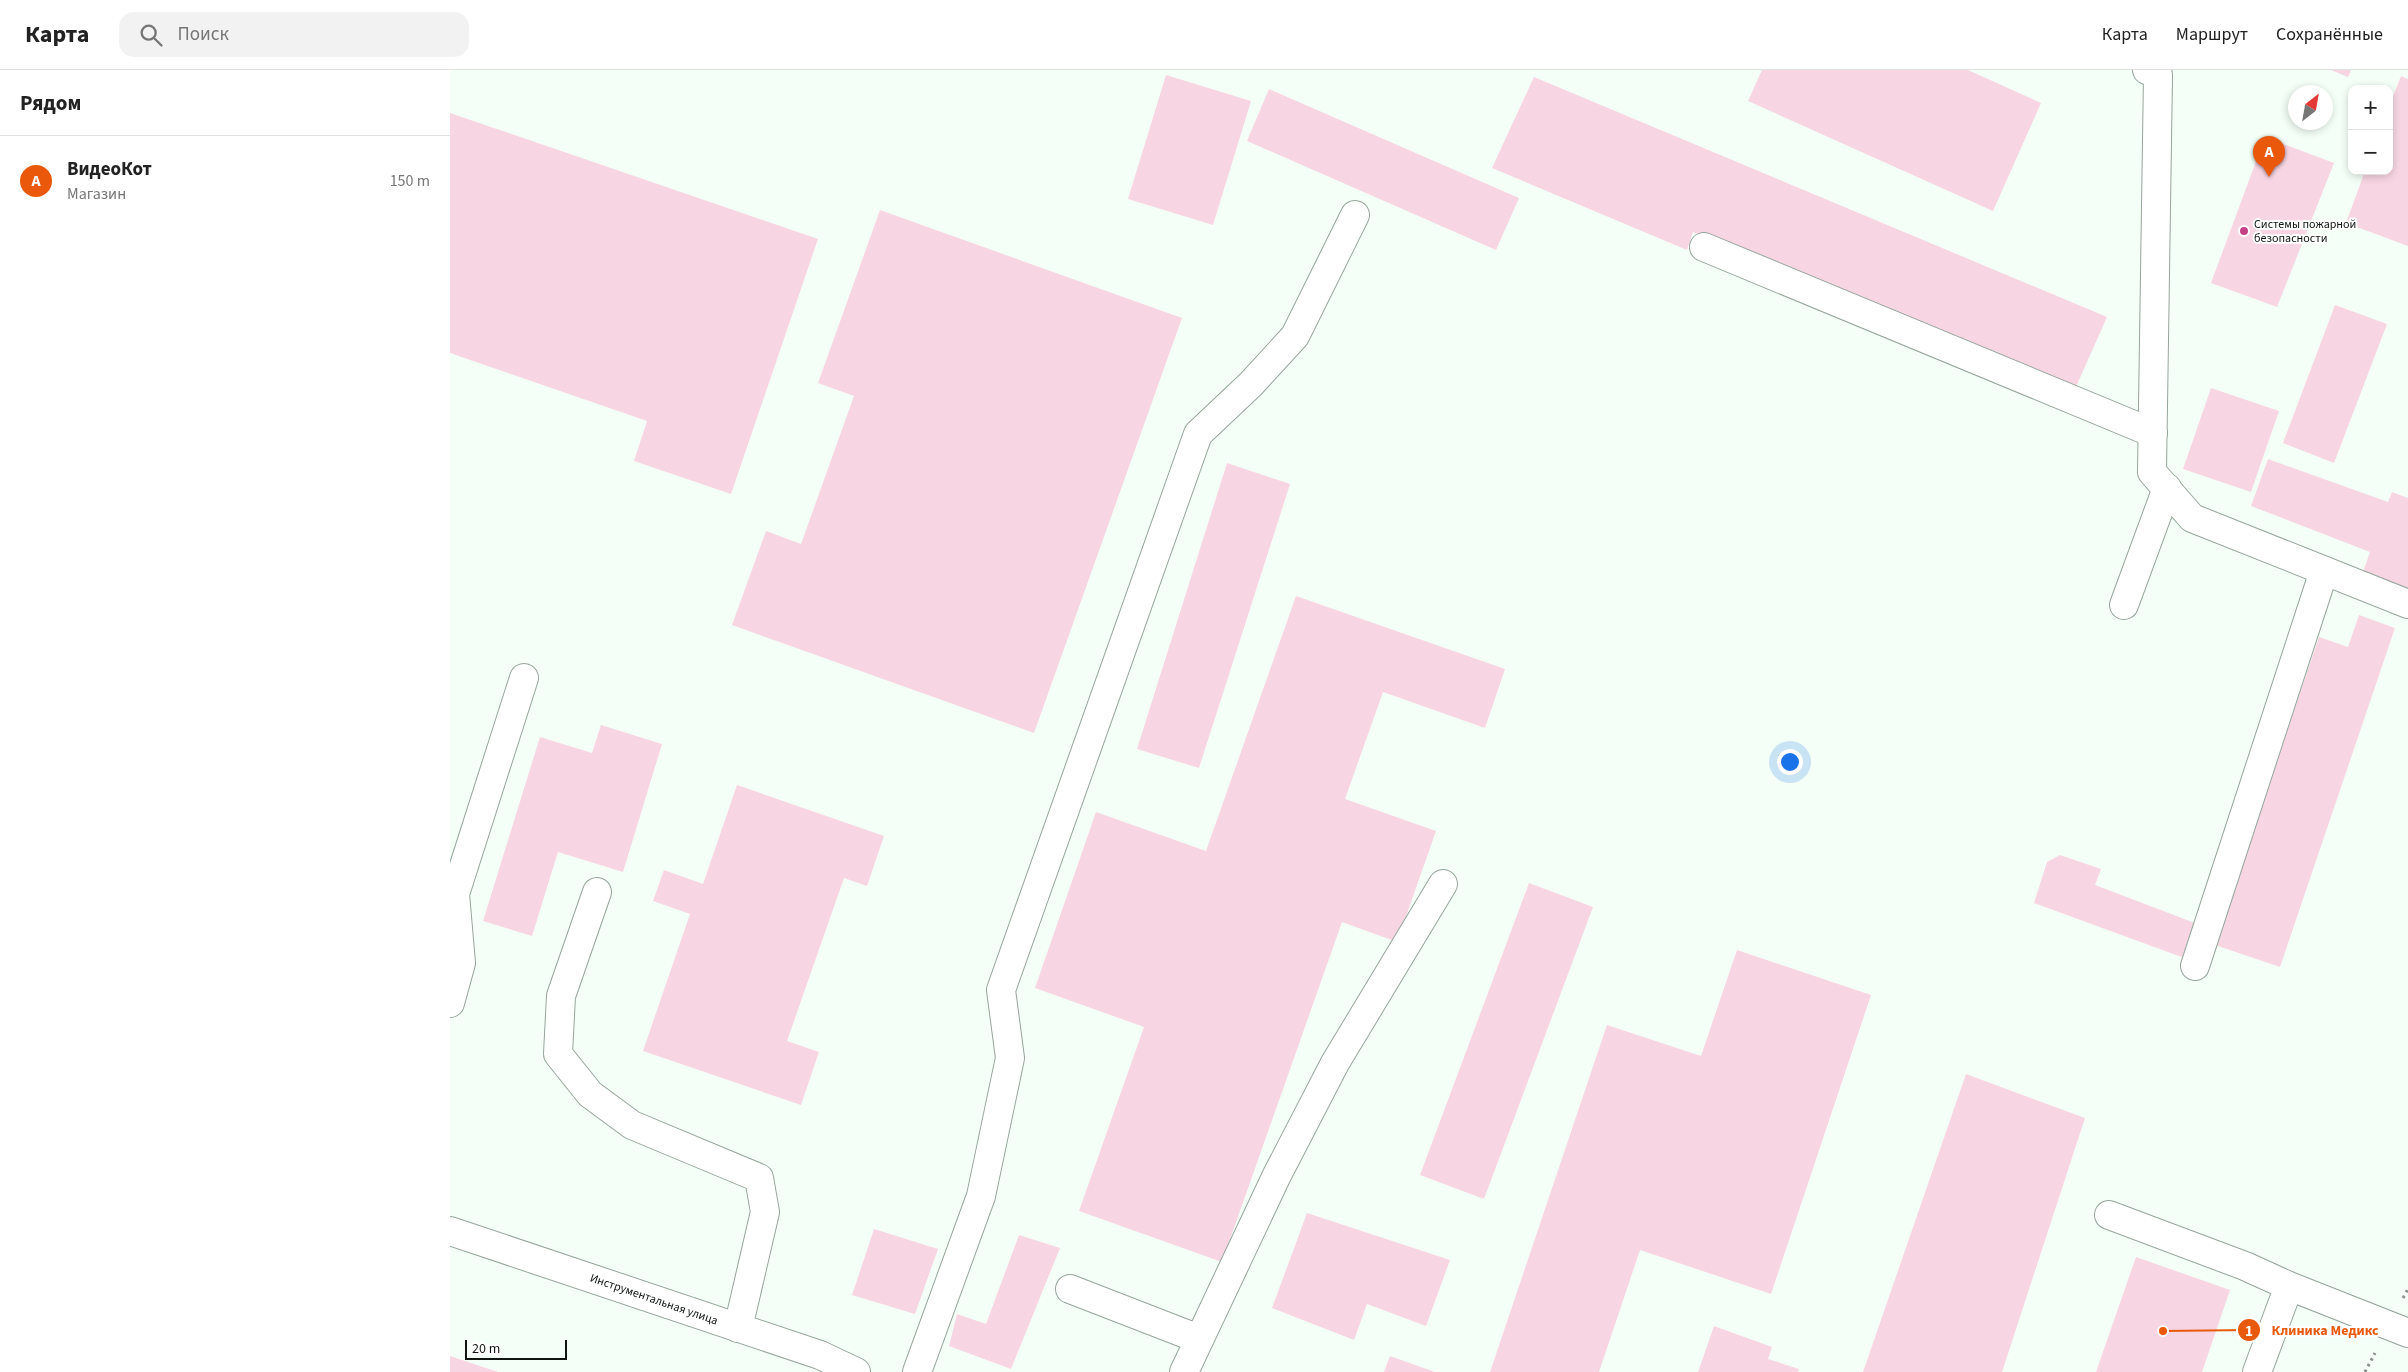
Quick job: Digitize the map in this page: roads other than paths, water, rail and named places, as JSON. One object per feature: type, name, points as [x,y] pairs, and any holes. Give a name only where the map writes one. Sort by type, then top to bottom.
[{"type":"street","points":[[2147,70],[2158,75],[2152,472],[2192,518],[2408,604]]},
{"type":"street","points":[[917,1372],[982,1196],[1010,1058],[1001,990],[1198,434],[1251,384],[1295,336],[1355,215]]},
{"type":"street","points":[[1704,247],[2153,433]]},
{"type":"street","points":[[2124,605],[2167,488]]},
{"type":"street","points":[[2195,966],[2324,571]]},
{"type":"street","points":[[450,1003],[461,963],[455,894],[524,678]]},
{"type":"street","points":[[1184,1372],[1276,1175],[1335,1063],[1443,884]]},
{"type":"street","points":[[597,892],[561,996],[558,1054],[590,1094],[632,1125],[759,1178],[765,1212],[738,1328]]},
{"type":"street","points":[[2109,1215],[2245,1266],[2289,1286],[2408,1333]]},
{"type":"street","name":"Инструментальная улица","points":[[450,1231],[738,1328],[817,1364],[856,1372]]},
{"type":"street","points":[[2257,1372],[2289,1286]]},
{"type":"street","points":[[1070,1289],[1199,1339]]},
{"type":"place","name":"ВидеоКот","points":[[2269,177]]},
{"type":"place","name":"Системы пожарной безопасности","points":[[2244,231]]},
{"type":"place","name":"Клиника Медикс","points":[[2163,1331]]}]
